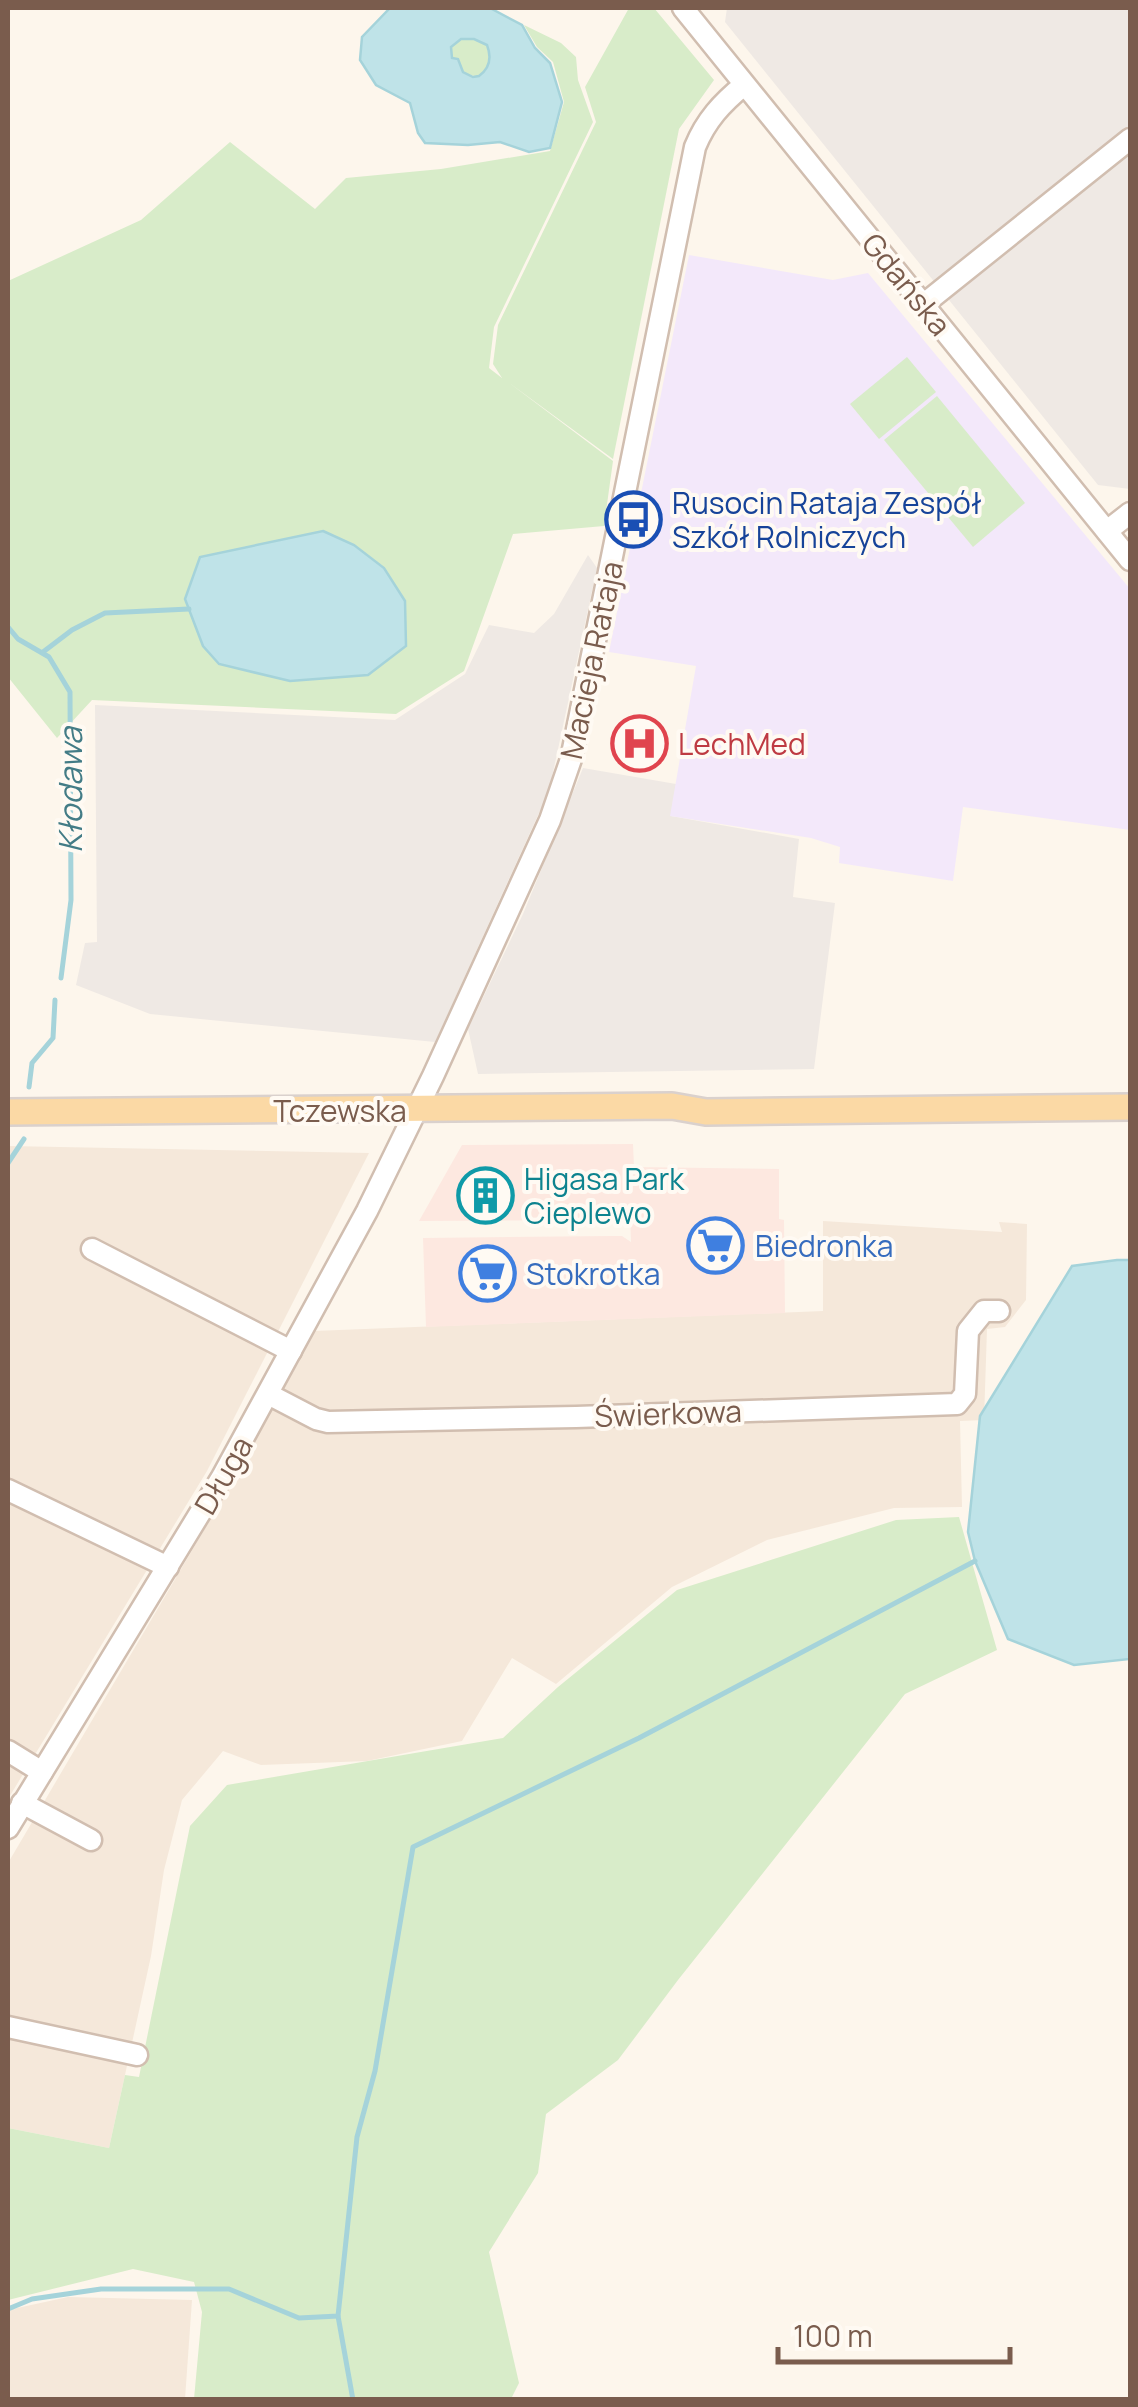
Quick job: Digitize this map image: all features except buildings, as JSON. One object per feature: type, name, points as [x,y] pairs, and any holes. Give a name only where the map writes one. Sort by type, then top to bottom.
[{"type":"main road","name":"Tczewska","points":[[672,1106],[708,1097],[1130,1091]]},
{"type":"main road","name":"Tczewska","points":[[8,1112],[672,1106],[706,1112],[1130,1107]]},
{"type":"street","name":"Gdańska","points":[[682,8],[1130,560]]},
{"type":"street","name":"Macieja Rataja","points":[[417,1110],[535,854],[566,777],[695,147],[722,103],[744,86]]},
{"type":"street","points":[[924,304],[1130,139]]},
{"type":"street","points":[[1107,531],[1130,513]]},
{"type":"street","name":"Długa","points":[[8,1828],[214,1491],[368,1211],[417,1110]]},
{"type":"street","points":[[92,1249],[290,1351]]},
{"type":"street","name":"Świerkowa","points":[[268,1394],[328,1422],[957,1404],[965,1394],[968,1331],[984,1311],[999,1311]]},
{"type":"street","points":[[8,1490],[168,1567]]},
{"type":"street","points":[[8,1751],[42,1772]]},
{"type":"street","points":[[22,1803],[90,1840]]},
{"type":"street","points":[[8,2028],[137,2054]]},
{"type":"shaded area","points":[[727,8],[1130,8],[1130,489],[1098,485],[725,22]]},
{"type":"shaded area","points":[[689,255],[833,280],[868,273],[1130,589],[1130,830],[963,807],[953,881],[839,863],[840,847],[811,838],[670,816],[696,666],[609,652]]},
{"type":"shaded area","points":[[588,555],[597,568],[549,791],[435,1042],[150,1014],[76,985],[85,943],[97,942],[95,705],[395,720],[465,674],[489,625],[534,633],[554,614]]},
{"type":"shaded area","points":[[583,768],[676,784],[671,816],[799,839],[793,897],[835,903],[814,1069],[478,1074],[468,1029],[523,914]]},
{"type":"shaded area","points":[[633,1144],[634,1167],[779,1169],[785,1313],[426,1327],[423,1238],[622,1236],[631,1242],[630,1213],[622,1220],[419,1221],[462,1145]]},
{"type":"shaded area","points":[[8,1146],[369,1153],[207,1471],[8,1799]]},
{"type":"shaded area","points":[[823,1221],[1002,1232],[999,1222],[1027,1224],[1026,1300],[1005,1327],[987,1329],[984,1420],[960,1421],[962,1507],[894,1508],[767,1540],[672,1587],[556,1684],[512,1658],[462,1741],[367,1761],[261,1765],[223,1751],[182,1800],[164,1870],[151,1956],[109,2148],[8,2128],[8,1863],[227,1491],[314,1331],[823,1311]]},
{"type":"shaded area","points":[[68,2297],[192,2300],[185,2399],[8,2399],[8,2310]]},
{"type":"green space","points":[[629,8],[654,8],[714,80],[679,129],[613,459],[508,382],[613,461],[604,526],[513,534],[464,671],[396,714],[92,700],[57,738],[8,677],[8,281],[141,220],[230,142],[315,209],[346,178],[441,169],[550,151],[564,102],[553,62],[537,47],[524,25],[561,43],[576,57],[578,80],[593,122],[494,327],[489,368],[502,378],[493,364],[498,325],[596,122],[585,87]],"holes":[[[406,646],[368,675],[290,681]]]},
{"type":"green space","points":[[461,39],[487,45],[489,62],[479,76],[463,71],[452,58],[451,47]]},
{"type":"green space","points":[[907,357],[936,392],[879,439],[850,404]]},
{"type":"green space","points":[[937,396],[1025,503],[973,547],[884,440]]},
{"type":"green space","points":[[959,1517],[997,1650],[905,1694],[618,2060],[546,2114],[538,2173],[489,2252],[519,2383],[511,2399],[194,2399],[202,2312],[194,2282],[133,2269],[8,2300],[8,2128],[109,2148],[125,2075],[139,2077],[190,1826],[227,1785],[503,1738],[558,1687],[677,1590],[896,1520]]},
{"type":"water","points":[[390,8],[490,8],[522,25],[535,48],[550,63],[562,102],[550,148],[529,152],[500,142],[425,143],[418,133],[410,103],[376,85],[360,60],[362,37]],"holes":[[[461,39],[487,45],[490,58],[483,73],[473,77],[463,72],[458,59],[452,58],[451,47]]]},
{"type":"water","points":[[323,531],[354,545],[384,568],[405,601],[406,646],[368,675],[290,681],[219,664],[203,646],[185,599],[200,557]]},
{"type":"water","points":[[1130,1260],[1130,1659],[1074,1665],[1008,1639],[975,1561],[968,1532],[980,1416],[1072,1266]]},
{"type":"waterway","points":[[43,652],[72,630],[105,613],[189,609]]},
{"type":"waterway","name":"Kłodawa","points":[[8,627],[18,639],[49,657],[70,692],[71,900],[61,978]]},
{"type":"waterway","name":"Kłodawa","points":[[29,1087],[32,1063],[53,1038],[55,1000]]},
{"type":"waterway","name":"Kłodawa","points":[[8,1163],[24,1139]]},
{"type":"waterway","points":[[8,2309],[32,2299],[101,2289],[229,2289],[299,2318],[338,2316],[357,2137],[375,2071],[413,1847],[639,1738],[975,1561]]},
{"type":"waterway","points":[[338,2316],[353,2400]]},
{"type":"place","name":"Rusocin Rataja Zespół Szkół Rolniczych","points":[[633,519]]},
{"type":"place","name":"LechMed","points":[[639,743]]},
{"type":"place","name":"Higasa Park Cieplewo","points":[[485,1195]]},
{"type":"place","name":"Biedronka","points":[[716,1245]]},
{"type":"place","name":"Stokrotka","points":[[487,1273]]}]
